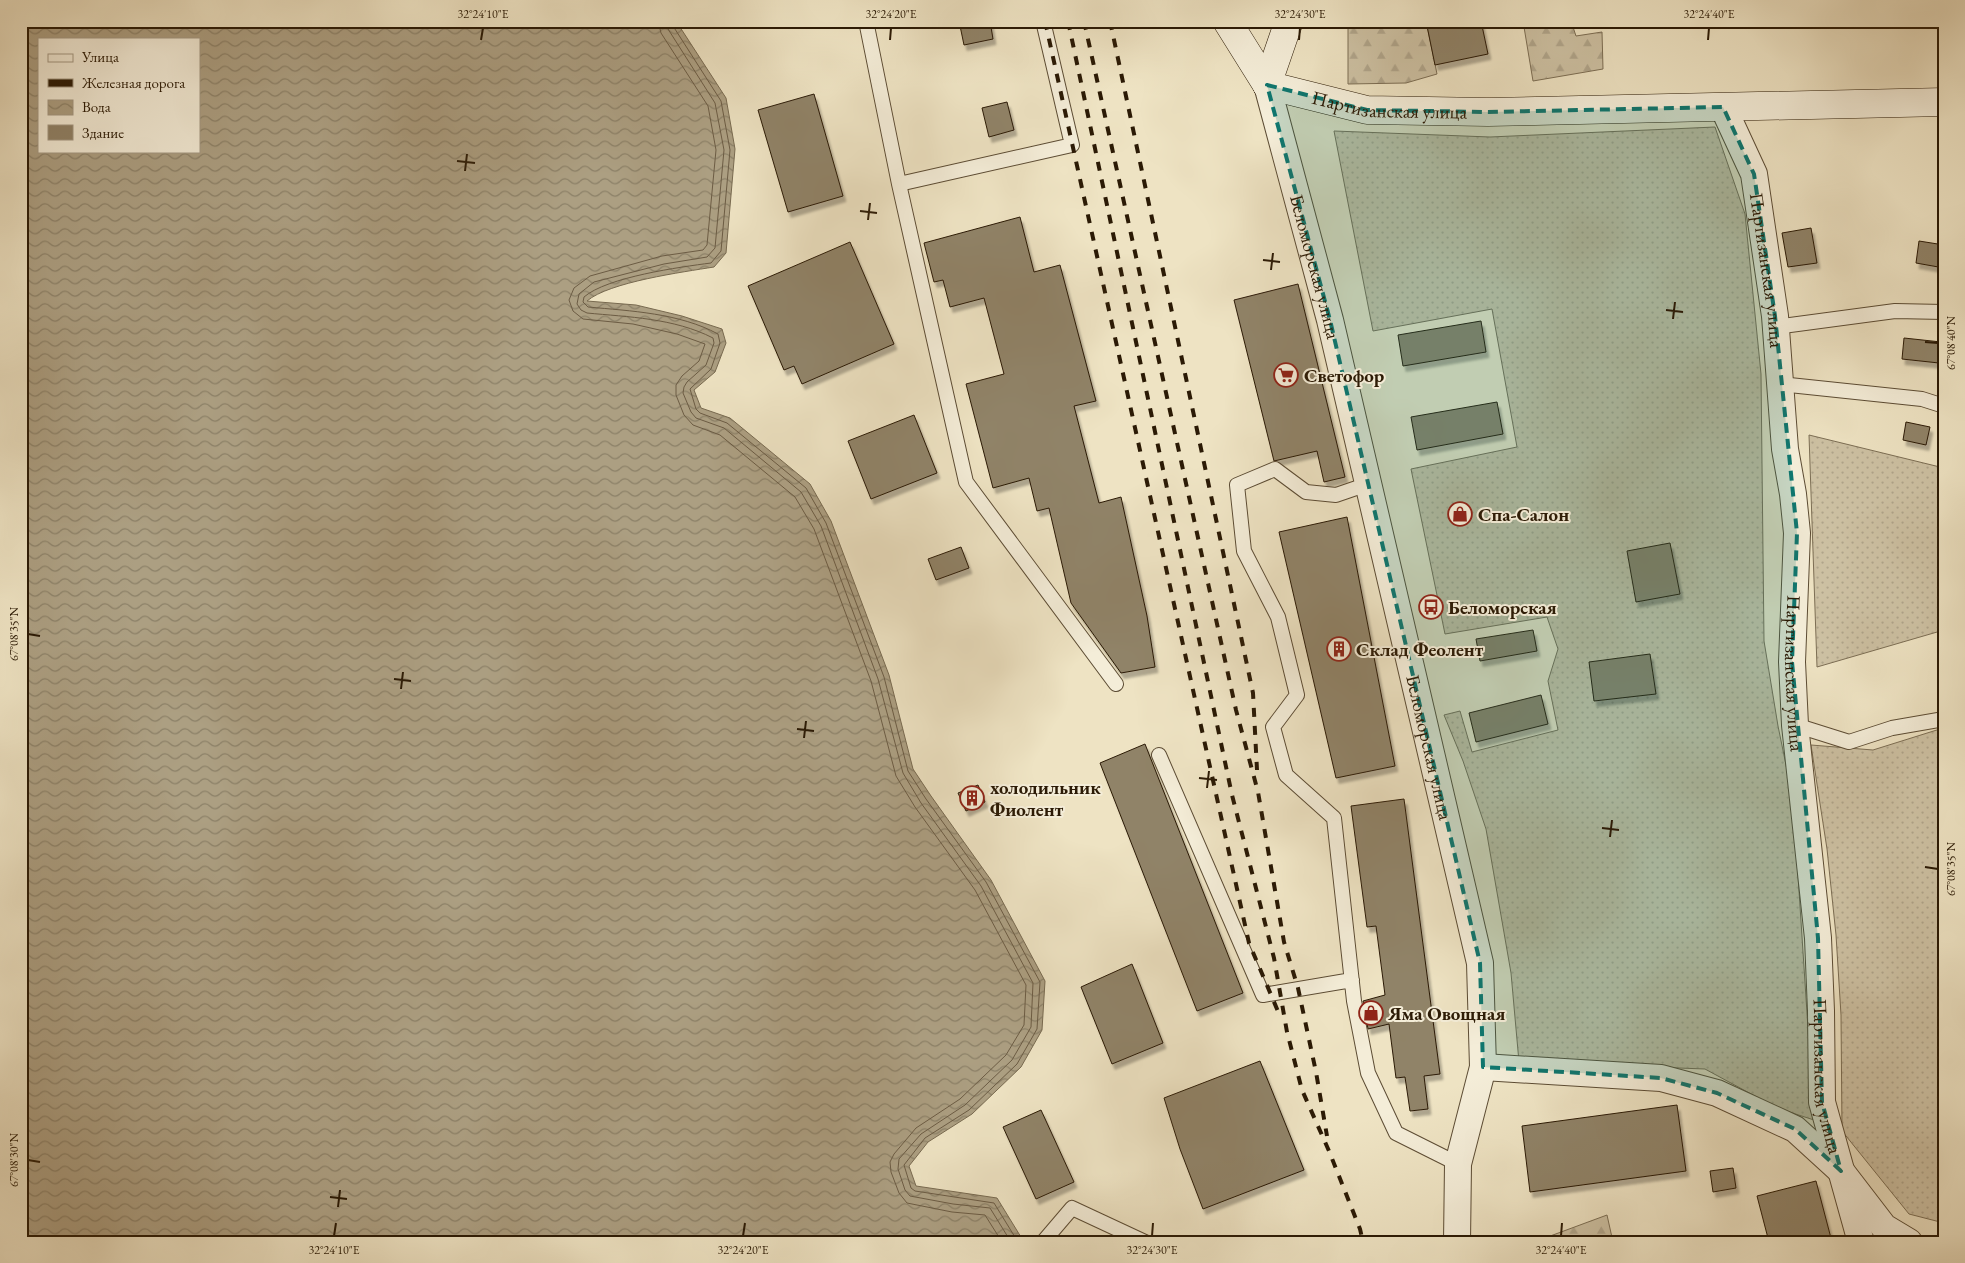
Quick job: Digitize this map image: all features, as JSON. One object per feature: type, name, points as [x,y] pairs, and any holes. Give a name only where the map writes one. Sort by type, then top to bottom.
[{"type":"main road","points":[[1226,21],[1266,85]]},
{"type":"main road","points":[[1266,85],[1289,21]]},
{"type":"main road","name":"Партизанская улица","points":[[1266,85],[1367,110],[1488,112],[1944,102]]},
{"type":"street","name":"Беломорская улица","points":[[1266,85],[1330,320],[1480,963],[1483,1067],[1458,1164],[1457,1242]]},
{"type":"street","name":"Партизанская улица","points":[[1723,107],[1754,174],[1776,327],[1785,449],[1793,494],[1797,533],[1792,662],[1795,725],[1818,938],[1822,1102],[1862,1242]]},
{"type":"street","points":[[1483,1067],[1661,1078],[1717,1092],[1795,1129],[1841,1171],[1884,1227],[1909,1242]]},
{"type":"lane","points":[[866,21],[899,184],[966,482],[1116,684]]},
{"type":"lane","points":[[899,184],[1072,145],[1042,21]]},
{"type":"lane","points":[[1776,327],[1895,312],[1944,312]]},
{"type":"lane","points":[[1780,384],[1922,399],[1944,406]]},
{"type":"lane","points":[[1368,484],[1336,495],[1306,492],[1275,469],[1238,485],[1244,551],[1278,617],[1297,694],[1273,727],[1286,775],[1334,818],[1354,1001],[1368,1073],[1396,1133],[1458,1164]]},
{"type":"lane","points":[[1795,725],[1849,742],[1892,728],[1944,719]]},
{"type":"lane","points":[[1160,754],[1263,995],[1352,980]]},
{"type":"lane","points":[[1043,1242],[1072,1208],[1145,1242]]},
{"type":"highlighted area","points":[[1267,85],[1367,110],[1488,112],[1723,107],[1754,174],[1775,316],[1797,533],[1792,662],[1818,938],[1822,1102],[1841,1171],[1795,1129],[1717,1093],[1661,1078],[1483,1067],[1480,963],[1330,320]]},
{"type":"green space","points":[[1348,21],[1426,21],[1437,74],[1406,83],[1348,84]]},
{"type":"green space","points":[[1523,21],[1571,21],[1576,36],[1602,32],[1603,69],[1533,81]]},
{"type":"green space","points":[[1715,127],[1745,214],[1761,374],[1764,641],[1778,726],[1793,799],[1814,1120],[1777,1108],[1705,1069],[1519,1062],[1511,973],[1486,829],[1463,761],[1444,715],[1460,711],[1472,752],[1558,730],[1548,681],[1558,649],[1547,617],[1445,634],[1411,469],[1517,447],[1492,309],[1373,331],[1334,131],[1490,137]]},
{"type":"green space","points":[[1809,435],[1944,468],[1944,630],[1817,667]]},
{"type":"green space","points":[[1944,729],[1944,1223],[1909,1214],[1842,1131],[1841,1015],[1836,935],[1827,849],[1811,745],[1873,750]]},
{"type":"green space","points":[[1607,1215],[1613,1242],[1534,1242]]},
{"type":"water","points":[[21,21],[676,21],[726,98],[735,149],[726,253],[714,267],[629,283],[598,294],[587,301],[636,305],[682,316],[722,329],[726,343],[715,372],[694,390],[701,408],[730,418],[810,484],[831,521],[889,675],[913,769],[991,880],[1045,981],[1042,1030],[1021,1067],[972,1114],[928,1142],[909,1166],[916,1186],[997,1198],[1024,1242],[21,1242]]},
{"type":"building","points":[[959,21],[990,21],[993,39],[964,45]]},
{"type":"building","points":[[1426,21],[1481,21],[1488,54],[1435,65]]},
{"type":"building","points":[[814,94],[843,196],[788,212],[758,110]]},
{"type":"building","points":[[1007,102],[1014,130],[989,137],[982,108]]},
{"type":"building","points":[[1020,217],[1034,272],[1060,265],[1096,401],[1074,406],[1099,503],[1121,497],[1147,616],[1155,667],[1121,673],[1071,603],[1049,508],[1037,511],[1029,478],[993,488],[966,384],[1004,374],[984,298],[950,307],[943,280],[934,282],[924,243]]},
{"type":"building","points":[[1811,228],[1817,263],[1788,267],[1782,233]]},
{"type":"building","points":[[1919,241],[1944,245],[1944,268],[1916,263]]},
{"type":"building","points":[[850,242],[894,344],[802,384],[794,366],[784,370],[748,286]]},
{"type":"building","name":"Светофор","points":[[1298,284],[1345,477],[1324,482],[1317,451],[1274,461],[1234,300]]},
{"type":"building","points":[[1481,321],[1486,352],[1403,366],[1398,335]]},
{"type":"building","points":[[1904,338],[1941,342],[1939,363],[1902,359]]},
{"type":"building","points":[[1497,402],[1503,434],[1417,450],[1411,417]]},
{"type":"building","points":[[914,415],[937,473],[871,499],[848,441]]},
{"type":"building","points":[[1906,422],[1930,427],[1926,445],[1903,440]]},
{"type":"building","name":"Склад Феолент","points":[[1347,517],[1395,766],[1336,778],[1279,532]]},
{"type":"building","points":[[1670,543],[1680,594],[1636,602],[1627,551]]},
{"type":"building","points":[[961,547],[969,568],[936,580],[928,559]]},
{"type":"building","points":[[1533,630],[1537,651],[1480,661],[1476,639]]},
{"type":"building","points":[[1650,654],[1656,694],[1594,701],[1589,662]]},
{"type":"building","points":[[1541,695],[1548,724],[1476,742],[1469,713]]},
{"type":"building","points":[[1145,744],[1243,993],[1197,1011],[1100,763]]},
{"type":"building","name":"холодильник Фиолент","points":[[978,785],[985,802],[966,811],[958,793]]},
{"type":"building","points":[[1404,799],[1440,1074],[1424,1076],[1428,1109],[1410,1111],[1405,1077],[1396,1078],[1389,1024],[1368,1029],[1363,1001],[1385,995],[1376,926],[1367,927],[1351,806]]},
{"type":"building","points":[[1132,964],[1163,1043],[1112,1064],[1081,987]]},
{"type":"building","points":[[1260,1061],[1304,1170],[1203,1209],[1180,1149],[1164,1098]]},
{"type":"building","points":[[1677,1105],[1686,1171],[1530,1192],[1522,1126]]},
{"type":"building","points":[[1041,1110],[1074,1182],[1036,1199],[1003,1127]]},
{"type":"building","points":[[1733,1168],[1736,1188],[1713,1192],[1710,1171]]},
{"type":"building","points":[[1816,1181],[1832,1242],[1769,1242],[1757,1196]]},
{"type":"railway","points":[[1045,21],[1249,943],[1280,1016]]},
{"type":"railway","points":[[1068,21],[1232,795],[1274,958],[1287,1032],[1302,1090],[1329,1151],[1360,1229],[1363,1242]]},
{"type":"railway","points":[[1084,21],[1236,710],[1258,792],[1284,942],[1298,988],[1316,1072],[1327,1136]]},
{"type":"railway","points":[[1110,21],[1253,693],[1257,770]]},
{"type":"place","name":"Светофор","points":[[1286,375]]},
{"type":"place","name":"Спа-Салон","points":[[1460,514]]},
{"type":"place","name":"Беломорская","points":[[1431,607]]},
{"type":"place","name":"Склад Феолент","points":[[1339,649]]},
{"type":"place","name":"холодильник Фиолент","points":[[972,798]]},
{"type":"place","name":"Яма Овощная","points":[[1371,1013]]}]
